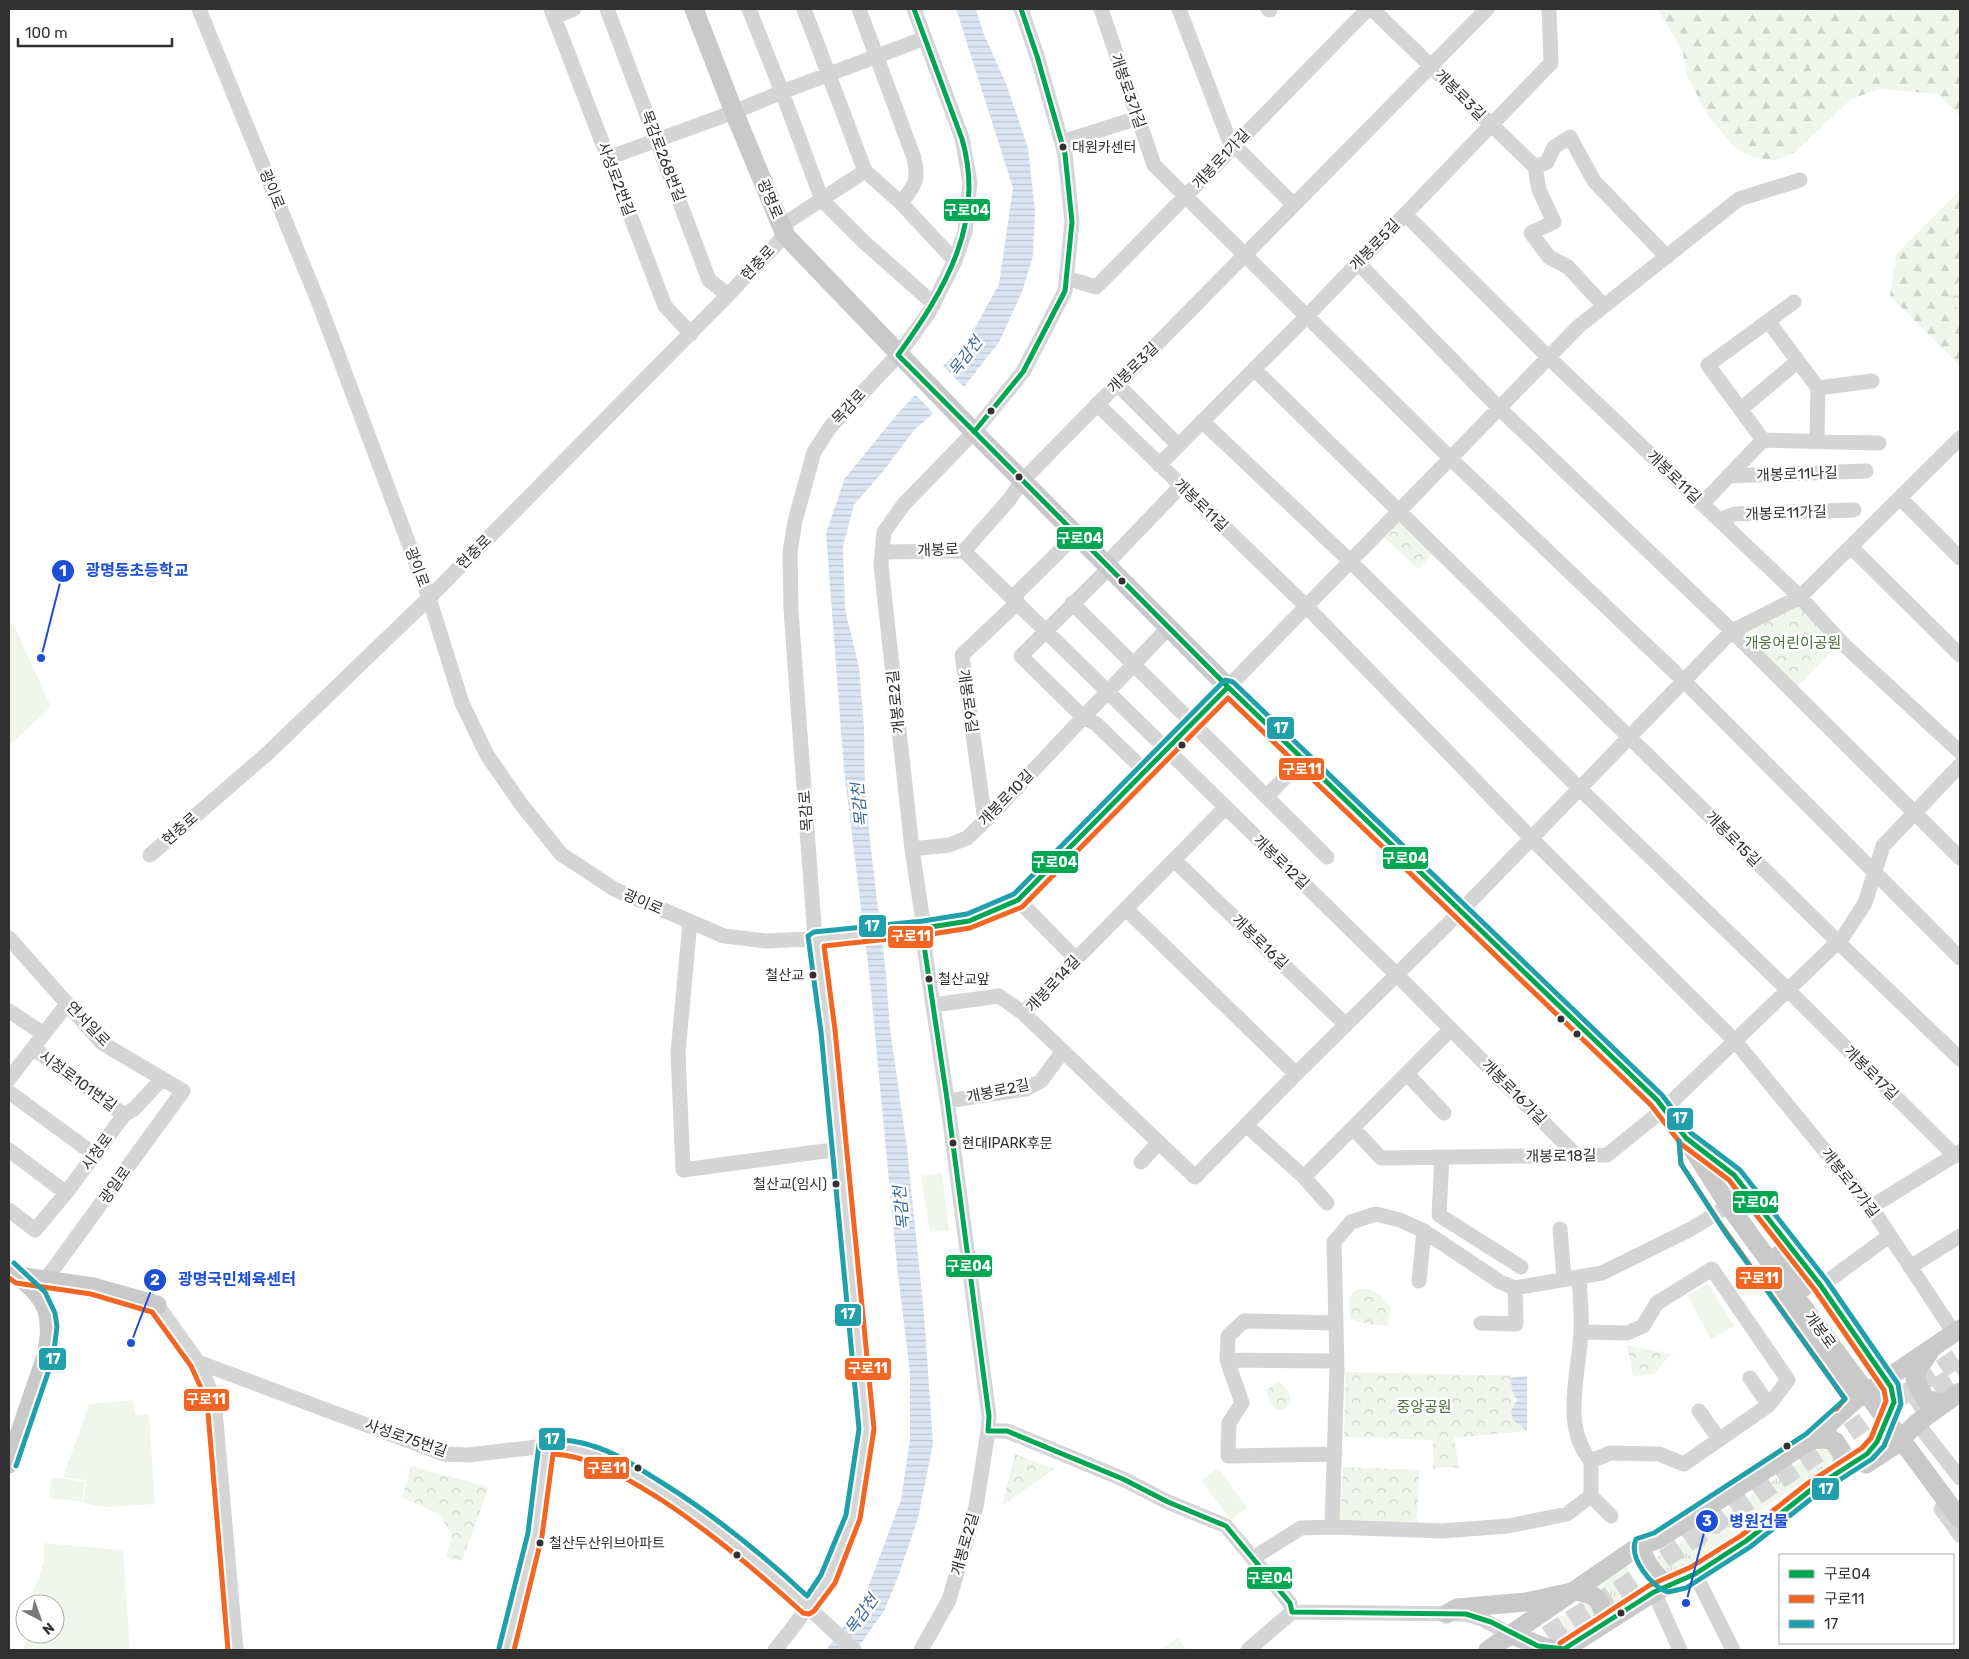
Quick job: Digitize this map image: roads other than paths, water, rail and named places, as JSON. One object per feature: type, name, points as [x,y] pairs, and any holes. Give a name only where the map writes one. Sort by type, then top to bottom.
[{"type":"main road","name":"광명로","points":[[694,9],[785,235],[902,358]]},
{"type":"main road","name":"개봉로","points":[[902,358],[1228,687],[1664,1109],[1686,1138],[1726,1182],[1960,1498]]},
{"type":"main road","points":[[1686,1138],[1687,1160],[1724,1208],[1798,1322],[1855,1400]]},
{"type":"main road","name":"개봉로","points":[[1724,1208],[1806,1290],[1960,1520]]},
{"type":"main road","points":[[13,1272],[93,1287],[157,1305]]},
{"type":"main road","points":[[9,1464],[46,1356],[51,1321],[44,1302],[34,1290],[13,1272]]},
{"type":"main road","points":[[1511,1635],[1557,1649],[1600,1626],[1661,1589],[1696,1574],[1746,1541],[1812,1489],[1867,1454],[1877,1442],[1894,1402],[1891,1387],[1806,1290]]},
{"type":"main road","points":[[1488,1650],[1642,1544],[1657,1540],[1811,1440],[1855,1400],[1957,1331]]},
{"type":"main road","points":[[1933,1348],[1919,1367],[1915,1380],[1926,1399],[1944,1402]]},
{"type":"main road","points":[[1780,1516],[1856,1471],[1895,1445],[1916,1423],[1960,1392]]},
{"type":"main road","points":[[1811,1440],[1824,1439],[1835,1441],[1844,1455],[1840,1471]]},
{"type":"main road","points":[[1642,1544],[1644,1557],[1658,1577],[1661,1589]]},
{"type":"main road","points":[[1627,1555],[1661,1589]]},
{"type":"main road","points":[[1446,1614],[1457,1608],[1526,1602],[1576,1590],[1592,1595],[1599,1601],[1604,1614],[1600,1626]]},
{"type":"main road","points":[[1541,1614],[1540,1628],[1557,1649]]},
{"type":"street","name":"광이로","points":[[199,9],[320,306],[429,598],[462,703],[487,755],[521,804],[561,854],[614,889],[724,936],[766,941],[820,938],[920,928]]},
{"type":"street","points":[[553,13],[574,9]]},
{"type":"street","name":"목감로268번길","points":[[607,9],[709,280],[728,296]]},
{"type":"street","points":[[749,9],[822,200],[865,243],[934,304]]},
{"type":"street","points":[[804,9],[865,171],[901,203],[955,260]]},
{"type":"street","points":[[859,9],[914,158],[917,175],[915,184],[901,203]]},
{"type":"street","name":"목감로","points":[[775,1650],[812,1611],[828,1579],[853,1517],[867,1428],[828,1031],[790,610],[790,552],[795,521],[814,452],[831,426],[902,358],[934,304],[955,260],[965,232],[969,175],[962,138],[914,9]]},
{"type":"street","name":"개봉로2길","points":[[920,1650],[949,1600],[976,1508],[989,1416],[947,1101],[920,928],[881,566],[884,532],[904,504],[1023,372],[1065,291],[1072,222],[1065,154],[1037,56],[1021,9]]},
{"type":"street","name":"개봉로3가길","points":[[1101,9],[1154,166],[1244,256]]},
{"type":"street","points":[[1179,9],[1228,140],[1294,205]]},
{"type":"street","name":"개봉로1가길","points":[[1066,278],[1096,287],[1186,198],[1234,145],[1368,9]]},
{"type":"street","points":[[1372,9],[1431,66]]},
{"type":"street","name":"개봉로3길","points":[[1022,480],[1487,9]]},
{"type":"street","name":"개봉로5길","points":[[1159,465],[1306,317],[1551,63],[1549,9]]},
{"type":"street","name":"사성로2번길","points":[[553,13],[665,306],[691,334]]},
{"type":"street","points":[[608,158],[734,112],[925,38]]},
{"type":"street","name":"개봉로3길","points":[[1431,66],[1490,125]]},
{"type":"street","points":[[1062,142],[1138,118]]},
{"type":"street","points":[[1490,125],[1535,168],[1539,190],[1554,222],[1531,233],[1549,257],[1568,267],[1604,306]]},
{"type":"street","points":[[1535,168],[1547,162],[1554,147],[1570,137],[1594,181],[1666,257]]},
{"type":"street","name":"현충로","points":[[150,855],[268,753],[429,598],[728,296],[785,235],[787,222],[865,171]]},
{"type":"street","points":[[920,928],[969,922],[1018,900],[1579,326],[1739,199],[1800,180]]},
{"type":"street","name":"개봉로11길","points":[[1405,214],[1548,357],[1800,597]]},
{"type":"street","points":[[1244,256],[1450,458],[1683,680],[1960,958]]},
{"type":"street","points":[[1358,263],[1499,408],[1732,631],[1960,858]]},
{"type":"street","points":[[1763,440],[1708,365],[1794,302]]},
{"type":"street","points":[[1768,321],[1818,388],[1817,442]]},
{"type":"street","points":[[1741,409],[1798,361]]},
{"type":"street","points":[[1254,369],[1629,736]]},
{"type":"street","points":[[1818,388],[1872,381]]},
{"type":"street","points":[[1117,384],[1178,445]]},
{"type":"street","name":"개봉로11길","points":[[1097,404],[1306,606],[1532,838]]},
{"type":"street","points":[[1202,421],[1350,561],[1579,788],[1788,990]]},
{"type":"street","name":"개봉로11나길","points":[[1702,504],[1763,440],[1879,443]]},
{"type":"street","points":[[1326,1203],[1304,1177],[1246,1125],[1461,911],[1732,631],[1800,597],[1900,498],[1957,447]]},
{"type":"street","name":"개봉로11나길","points":[[1728,476],[1866,471]]},
{"type":"street","name":"개봉로","points":[[882,552],[964,551],[1009,500],[1022,480]]},
{"type":"street","points":[[1145,771],[1095,723],[1084,718],[1021,656],[1181,486]]},
{"type":"street","points":[[1900,498],[1960,558]]},
{"type":"street","name":"개봉로11가길","points":[[1720,520],[1735,514],[1854,510]]},
{"type":"street","name":"개봉로6길","points":[[985,821],[962,655],[1017,603],[1016,594],[1076,535]]},
{"type":"street","points":[[1851,547],[1960,655]]},
{"type":"street","points":[[964,551],[1166,750]]},
{"type":"street","points":[[1800,597],[1843,644],[1960,752]]},
{"type":"street","points":[[1072,603],[1327,857]]},
{"type":"street","name":"개봉로10길","points":[[912,849],[949,845],[967,838],[1108,693],[1169,627]]},
{"type":"street","name":"개봉로15길","points":[[1629,736],[1838,942]]},
{"type":"street","name":"개봉로12길","points":[[1166,750],[1397,975]]},
{"type":"street","points":[[1266,797],[1303,759]]},
{"type":"street","points":[[1664,1109],[1843,937],[1865,903],[1883,846],[1960,764]]},
{"type":"street","name":"개봉로14길","points":[[1225,808],[1023,1013],[1195,1177],[1246,1125]]},
{"type":"street","points":[[1532,838],[1735,1040]]},
{"type":"street","name":"개봉로16길","points":[[1174,860],[1346,1025]]},
{"type":"street","points":[[1018,900],[1076,959]]},
{"type":"street","points":[[1126,909],[1296,1074]]},
{"type":"street","points":[[690,922],[678,1053],[683,1170],[840,1149]]},
{"type":"street","name":"연서일로","points":[[9,938],[102,1043],[183,1091]]},
{"type":"street","points":[[1838,942],[1960,1059]]},
{"type":"street","name":"개봉로16가길","points":[[1397,975],[1577,1156]]},
{"type":"street","name":"개봉로17길","points":[[1788,990],[1958,1154]]},
{"type":"street","points":[[933,1005],[999,996],[1023,1013]]},
{"type":"street","name":"시청로101번길","points":[[9,1079],[67,1004]]},
{"type":"street","name":"시청로101번길","points":[[9,1011],[44,1034]]},
{"type":"street","points":[[1304,1177],[1451,1029]]},
{"type":"street","name":"개봉로17가길","points":[[1735,1040],[1871,1207],[1910,1268],[1957,1331]]},
{"type":"street","name":"시청로101번길","points":[[33,1048],[124,1115]]},
{"type":"street","name":"개봉로2길","points":[[947,1101],[1026,1088],[1041,1081],[1063,1051]]},
{"type":"street","points":[[1407,1074],[1444,1113]]},
{"type":"street","name":"시청로","points":[[9,1210],[35,1230],[66,1193],[124,1115],[134,1108],[162,1079]]},
{"type":"street","name":"광일로","points":[[46,1279],[183,1091]]},
{"type":"street","points":[[9,1092],[95,1155]]},
{"type":"street","name":"개봉로18길","points":[[1353,1128],[1381,1158],[1607,1155],[1664,1109]]},
{"type":"street","points":[[1141,1162],[1159,1142]]},
{"type":"street","points":[[9,1150],[66,1193]]},
{"type":"street","points":[[1871,1207],[1958,1154]]},
{"type":"street","points":[[1442,1157],[1439,1215],[1521,1267]]},
{"type":"street","points":[[1332,1528],[1337,1361],[1334,1242],[1351,1222],[1376,1214],[1400,1220],[1424,1231],[1500,1282],[1515,1288],[1564,1278],[1580,1278],[1602,1273],[1666,1243],[1724,1208]]},
{"type":"street","points":[[1560,1229],[1564,1278]]},
{"type":"street","points":[[1419,1281],[1424,1231]]},
{"type":"street","points":[[1806,1290],[1889,1236]]},
{"type":"street","points":[[1910,1268],[1960,1236]]},
{"type":"street","points":[[1581,1332],[1627,1334],[1643,1326],[1657,1303],[1712,1269],[1788,1380],[1769,1405],[1684,1464],[1658,1454],[1610,1453],[1591,1461]]},
{"type":"street","points":[[1580,1278],[1581,1332],[1573,1420],[1582,1451],[1591,1461],[1591,1496],[1611,1516]]},
{"type":"street","points":[[1481,1323],[1516,1324],[1515,1288]]},
{"type":"street","points":[[157,1305],[198,1362],[214,1399],[236,1650]]},
{"type":"street","points":[[1335,1454],[1228,1456],[1229,1423],[1242,1403],[1227,1360],[1228,1336],[1244,1321],[1336,1323]]},
{"type":"street","points":[[1227,1360],[1337,1361]]},
{"type":"street","name":"사성로75번길","points":[[198,1362],[444,1454],[468,1455],[546,1446],[567,1446],[615,1462],[713,1524],[765,1567],[854,1650]]},
{"type":"street","points":[[1750,1378],[1769,1405]]},
{"type":"street","points":[[1699,1411],[1719,1439]]},
{"type":"street","points":[[1916,1423],[1960,1478]]},
{"type":"street","points":[[988,1431],[1007,1431],[1123,1479],[1168,1502],[1226,1526],[1290,1603],[1292,1612]]},
{"type":"street","points":[[1895,1445],[1960,1534]]},
{"type":"street","points":[[506,1650],[535,1534],[546,1446]]},
{"type":"street","points":[[1253,1558],[1301,1528],[1442,1531],[1508,1526],[1567,1514],[1591,1496]]},
{"type":"street","points":[[1696,1574],[1733,1650]]},
{"type":"street","points":[[1661,1589],[1680,1650]]},
{"type":"street","points":[[1248,1650],[1292,1612],[1474,1616],[1511,1635]]},
{"type":"water","name":"목감천","points":[[956,9],[976,9],[983,32],[1007,86],[1028,148],[1035,210],[1033,256],[1022,292],[999,342],[964,387],[915,429],[854,505],[843,546],[845,609],[859,667],[864,727],[865,788],[886,974],[890,1029],[907,1148],[924,1314],[933,1444],[918,1518],[884,1611],[856,1650],[826,1650],[863,1601],[901,1500],[910,1439],[910,1373],[897,1266],[870,981],[844,770],[826,533],[845,478],[899,412],[969,339],[999,284],[1013,188]]},
{"type":"water","points":[[1527,1376],[1527,1431],[1513,1420],[1511,1411],[1517,1400],[1512,1390],[1511,1378]]},
{"type":"tunnel","points":[[1523,1650],[1626,1585],[1960,1356]]},
{"type":"tunnel","points":[[1911,1405],[1960,1372]]},
{"type":"place","name":"대원카센터","points":[[1063,147]]},
{"type":"place","name":"광명동초등학교","points":[[41,658]]},
{"type":"place","name":"철산교","points":[[813,975]]},
{"type":"place","name":"철산교앞","points":[[929,979]]},
{"type":"place","name":"현대IPARK후문","points":[[953,1143]]},
{"type":"place","name":"철산교(임시)","points":[[836,1184]]},
{"type":"place","name":"광명국민체육센터","points":[[131,1343]]},
{"type":"place","name":"철산두산위브아파트","points":[[540,1543]]},
{"type":"place","name":"병원건물","points":[[1686,1603]]},
{"type":"park label","name":"개웅어린이공원","points":[[1793,643]]},
{"type":"park label","name":"중앙공원","points":[[1424,1407]]}]
